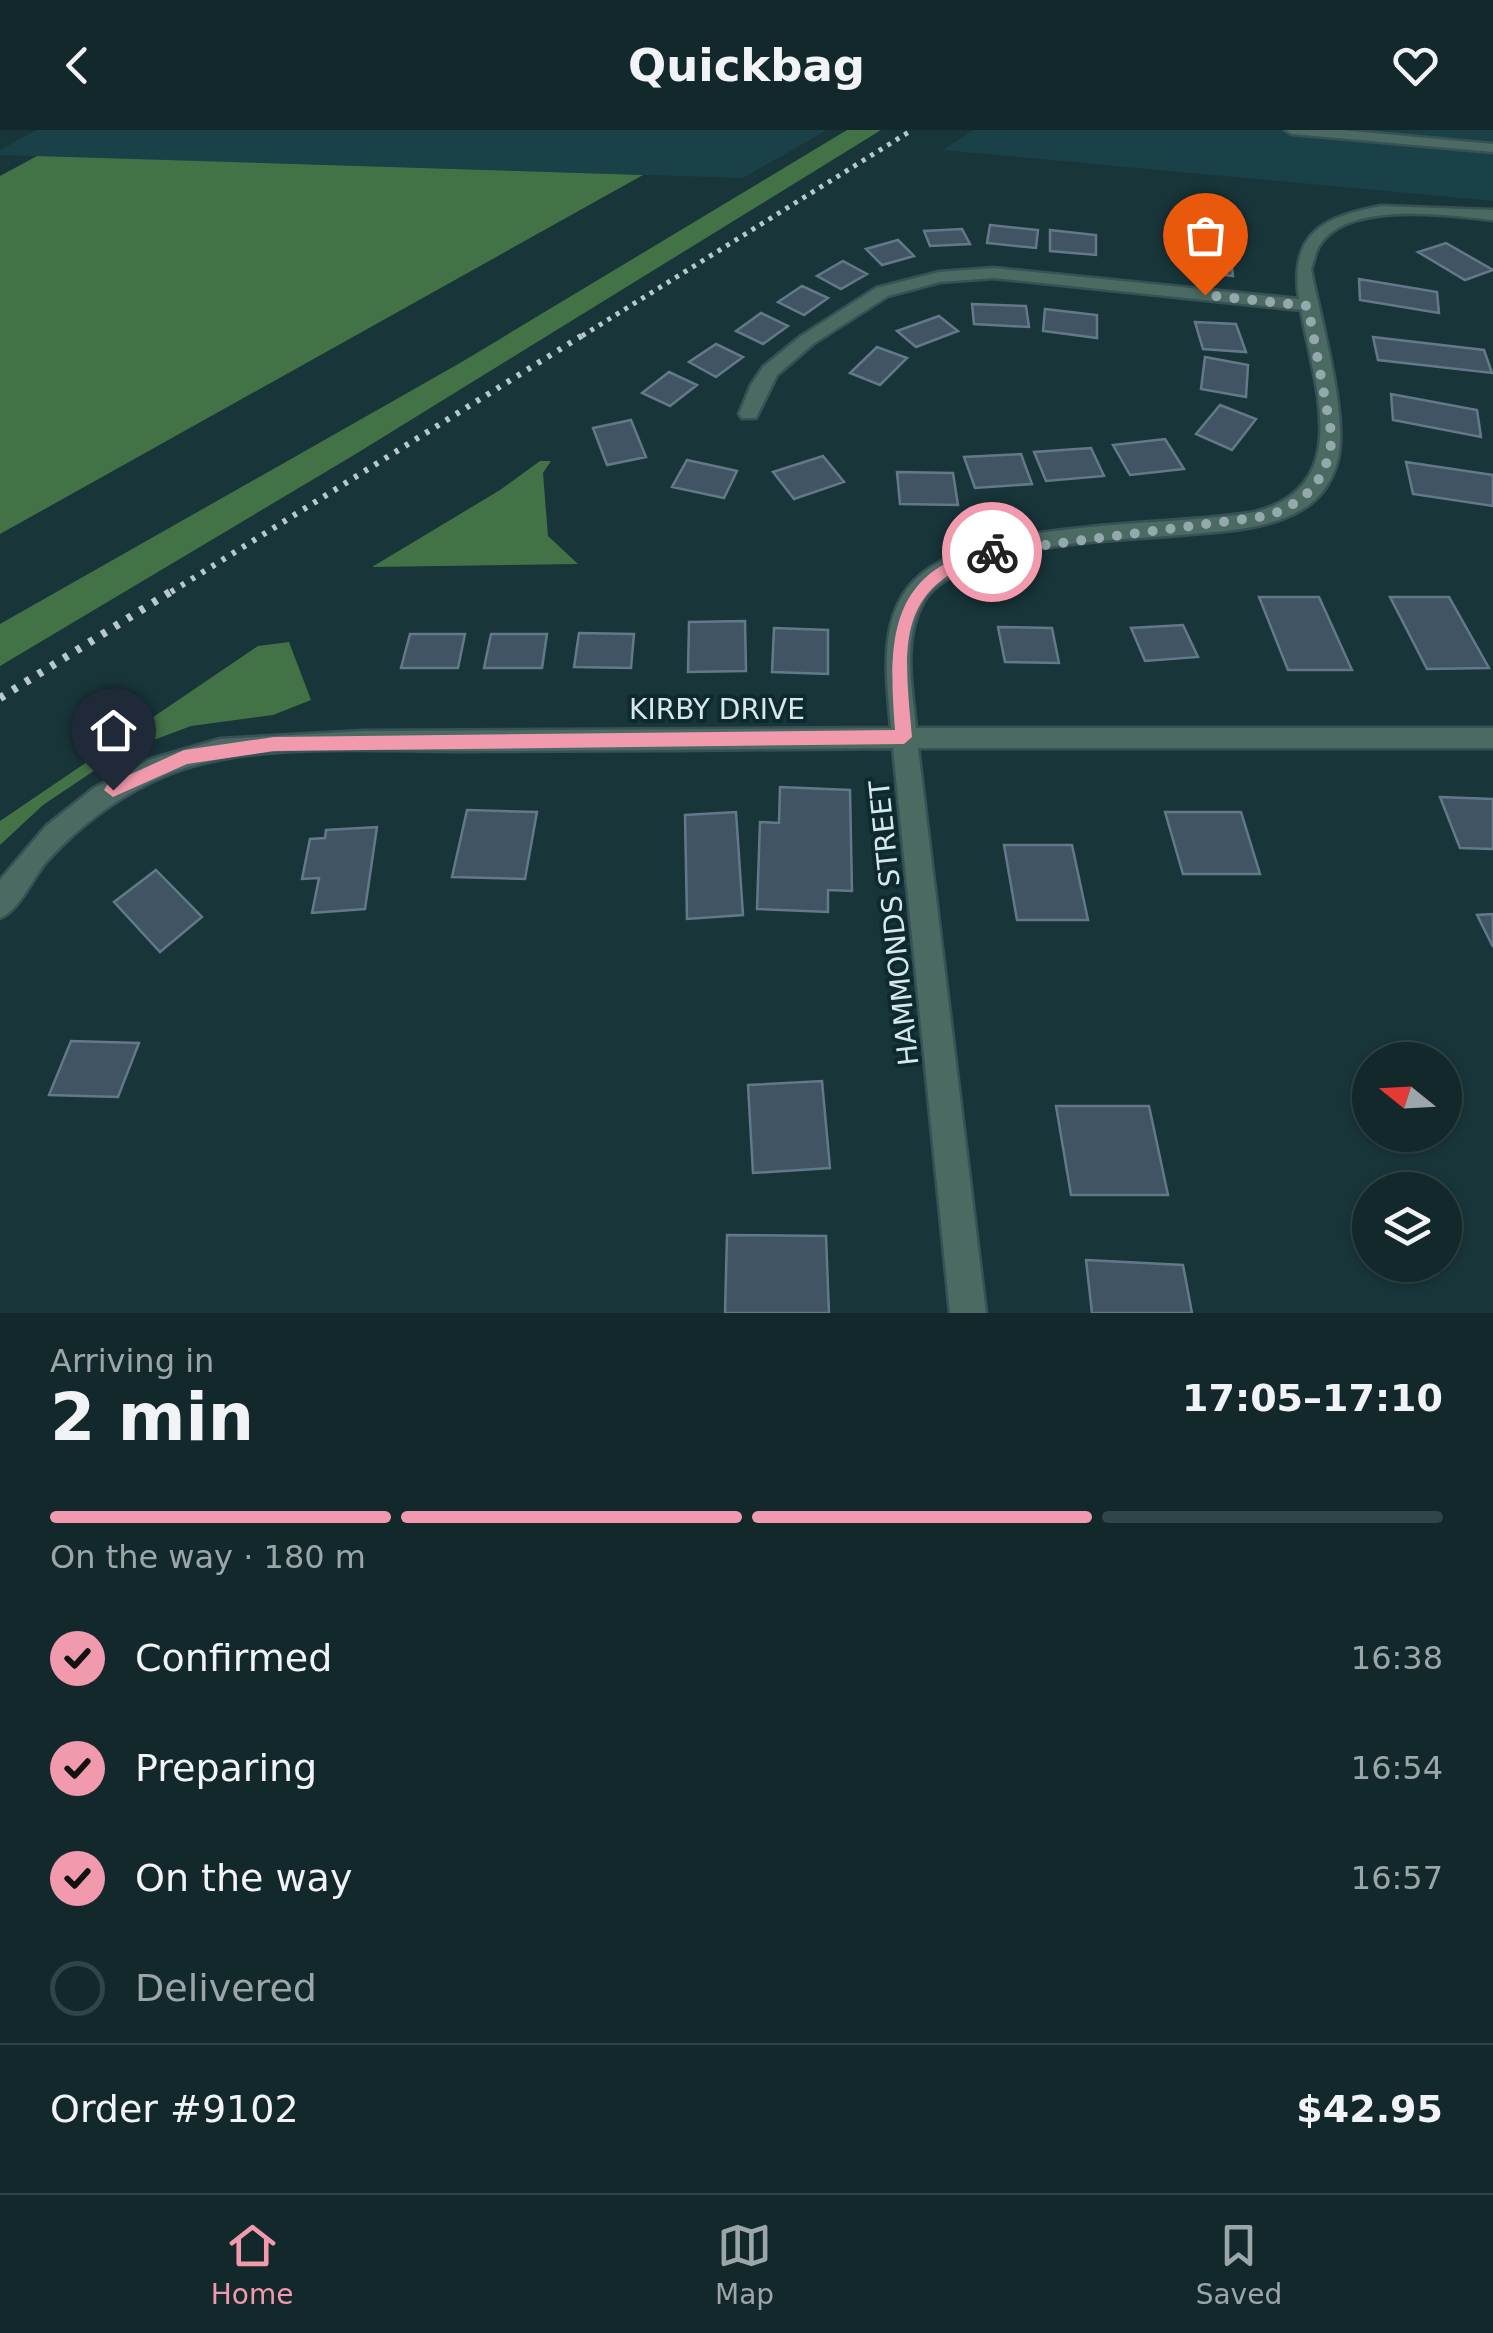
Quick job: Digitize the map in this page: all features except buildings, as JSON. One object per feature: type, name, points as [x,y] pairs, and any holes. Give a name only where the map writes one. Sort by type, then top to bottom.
[{"type":"street","points":[[1292,130],[1493,148]]},
{"type":"street","name":"HAMMONDS STREET","points":[[968,1313],[904,737],[899,640],[907,613],[922,587],[944,569],[968,557],[1022,546],[1255,518],[1290,508],[1307,497],[1320,482],[1332,437],[1308,306],[1305,254],[1321,232],[1352,217],[1400,208],[1493,215]]},
{"type":"street","points":[[750,414],[770,370],[807,340],[882,292],[939,277],[994,273],[1308,306]]},
{"type":"street","name":"KIRBY DRIVE","points":[[0,904],[12,882],[48,841],[82,811],[147,772],[215,750],[367,742],[904,737],[1493,738]]},
{"type":"shaded area","points":[[36,130],[827,130],[743,178],[0,155],[0,150]]},
{"type":"shaded area","points":[[973,130],[1493,130],[1493,201],[943,150]]},
{"type":"green space","points":[[847,130],[881,130],[354,455],[0,666],[0,624],[460,363]]},
{"type":"green space","points":[[37,156],[643,175],[0,534],[0,176]]},
{"type":"green space","points":[[540,461],[551,461],[543,473],[548,536],[578,564],[372,567],[500,490]]},
{"type":"green space","points":[[289,642],[311,700],[273,715],[191,726],[122,752],[43,805],[0,845],[0,821],[258,646]]},
{"type":"railway","points":[[582,336],[912,130]]},
{"type":"railway","points":[[171,592],[586,333]]},
{"type":"railway","points":[[0,698],[175,589]]},
{"type":"way so far","points":[[992,552],[1268,516],[1307,497],[1320,482],[1332,437],[1308,306],[1205,295]]},
{"type":"route","points":[[113,790],[184,757],[274,744],[904,737],[898,666],[899,640],[907,613],[922,587],[944,569],[968,557],[992,552]]}]
